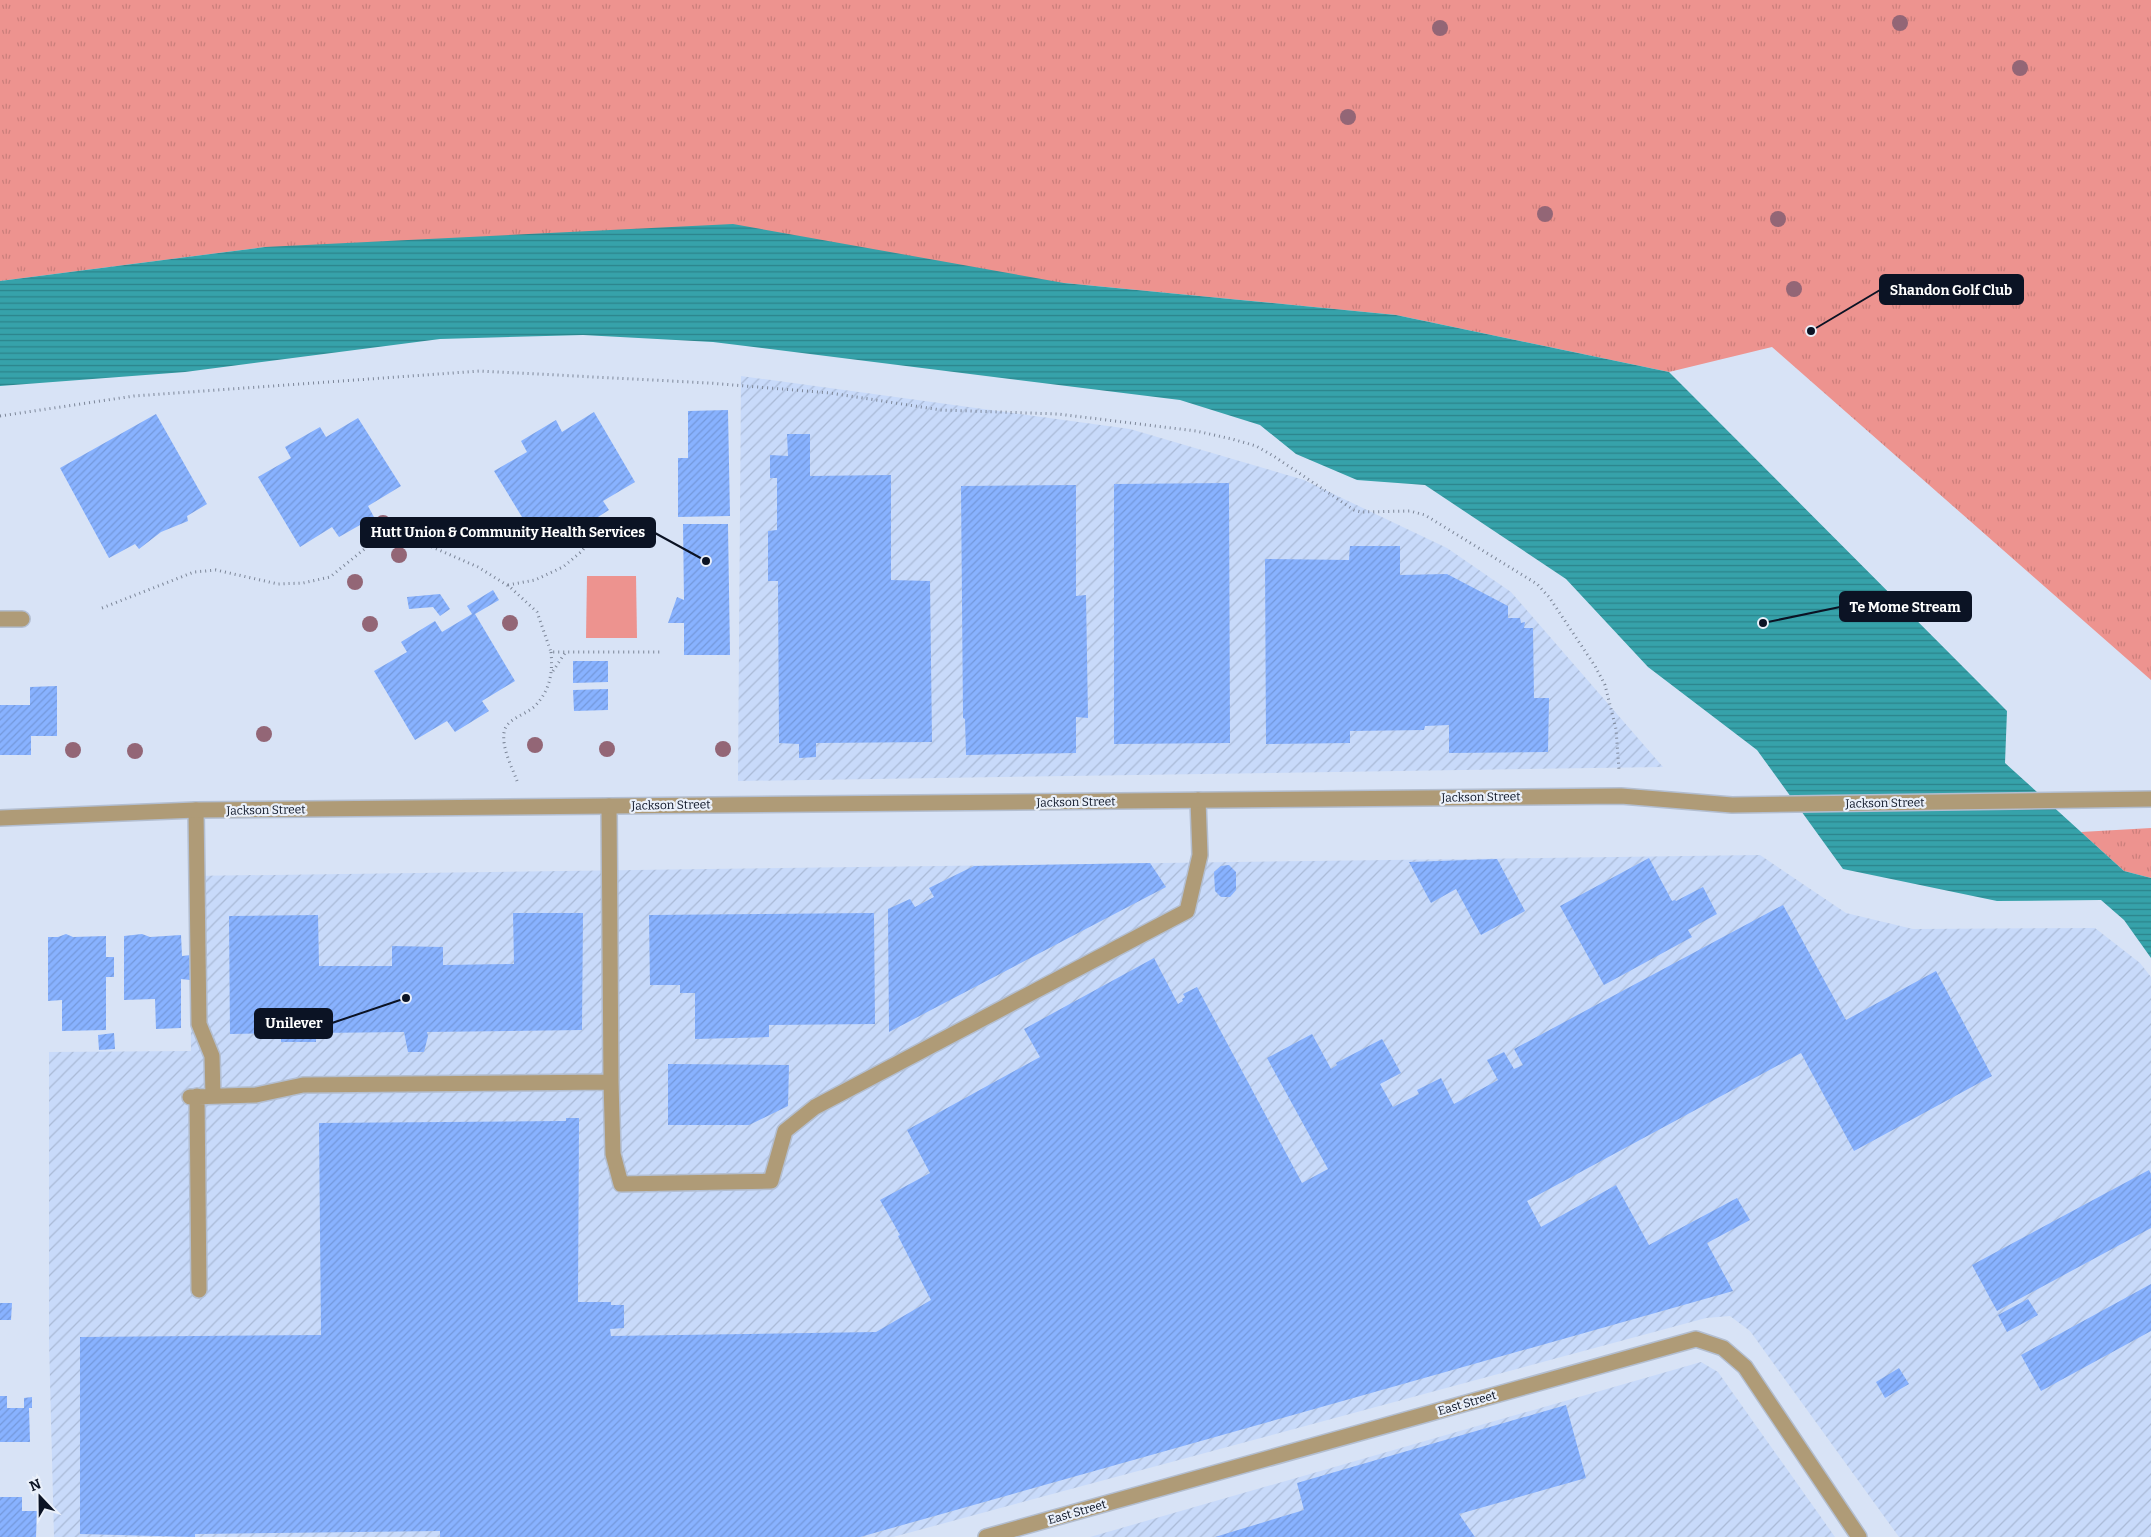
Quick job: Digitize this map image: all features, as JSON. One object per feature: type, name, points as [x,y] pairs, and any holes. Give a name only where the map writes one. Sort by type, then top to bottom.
[{"type":"street","points":[[0,619],[22,619]]},
{"type":"street","name":"Jackson Street","points":[[0,818],[196,810],[1621,796],[1732,806],[2151,800]]},
{"type":"street","points":[[609,806],[613,1154],[621,1184],[771,1181],[785,1131],[816,1107],[1187,912],[1200,855],[1198,800]]},
{"type":"street","points":[[196,810],[199,1024],[212,1056],[213,1096]]},
{"type":"street","points":[[199,1290],[193,1097],[256,1095],[302,1085],[611,1082]]},
{"type":"street","name":"East Street","points":[[986,1537],[1696,1339],[1723,1348],[1745,1366],[1859,1537]]},
{"type":"path","points":[[0,416],[134,396],[480,371],[610,377],[821,392],[941,410],[1058,414],[1196,431],[1232,439],[1256,446],[1276,457],[1354,510],[1361,512],[1410,511],[1425,515],[1537,584],[1549,597],[1595,666],[1604,684],[1616,729],[1621,796]]},
{"type":"path","points":[[508,586],[535,580],[563,567],[582,551],[602,525],[611,521],[627,522],[655,531]]},
{"type":"path","points":[[102,608],[194,572],[216,570],[278,584],[303,583],[330,577],[378,538],[389,534],[423,543],[478,567],[508,586],[537,612],[551,652],[553,671]]},
{"type":"path","points":[[551,652],[662,652]]},
{"type":"path","points":[[527,807],[504,743],[504,730],[510,722],[535,706],[565,652]]},
{"type":"shaded area","points":[[741,376],[1130,429],[1304,480],[1447,548],[1511,592],[1663,767],[738,781]]},
{"type":"shaded area","points":[[1760,855],[1846,913],[1913,929],[2095,928],[2140,963],[2151,977],[2151,1537],[1899,1537],[1750,1331],[1730,1316],[1706,1318],[893,1537],[54,1537],[49,1341],[49,1052],[191,1051],[190,876]]},
{"type":"shaded area","points":[[1701,1362],[1718,1372],[1835,1537],[1090,1537]]},
{"type":"green space","points":[[0,0],[2151,0],[2151,680],[1772,347],[1669,372],[1396,315],[1064,283],[265,247],[0,281]]},
{"type":"green space","points":[[587,576],[636,576],[637,638],[586,638]]},
{"type":"green space","points":[[2151,828],[2151,878],[2124,871],[2081,832]]},
{"type":"water","points":[[733,224],[1064,283],[1396,315],[1669,372],[2007,711],[2005,763],[2124,871],[2151,878],[2151,958],[2124,920],[2101,900],[1997,901],[1843,869],[1757,750],[1648,667],[1566,579],[1425,485],[1357,480],[1296,454],[1260,425],[1180,400],[713,342],[583,335],[440,339],[185,372],[0,386],[0,281],[265,247]]},
{"type":"building","points":[[728,410],[730,516],[678,517],[678,458],[688,458],[688,411]]},
{"type":"building","points":[[594,412],[635,482],[603,501],[609,510],[574,532],[568,522],[536,540],[494,471],[527,452],[521,441],[556,420],[562,432]]},
{"type":"building","points":[[156,414],[207,504],[187,516],[188,521],[161,532],[139,549],[135,544],[109,558],[60,468]]},
{"type":"building","points":[[358,418],[401,486],[368,506],[374,517],[339,537],[332,527],[300,547],[258,477],[291,458],[285,447],[320,427],[326,437]]},
{"type":"building","points":[[787,434],[810,434],[810,476],[891,475],[891,580],[930,581],[932,742],[816,743],[816,757],[799,758],[799,744],[779,743],[778,581],[768,581],[768,531],[777,530],[777,478],[770,478],[770,455],[788,456]]},
{"type":"building","points":[[1229,483],[1230,743],[1114,744],[1114,484]]},
{"type":"building","points":[[1076,485],[1076,596],[1086,595],[1088,718],[1076,717],[1076,753],[966,755],[965,719],[963,718],[961,486]]},
{"type":"building","points":[[683,524],[728,524],[730,655],[684,655],[684,623],[668,623],[677,597],[684,600]]},
{"type":"building","points":[[1350,546],[1400,546],[1400,575],[1447,574],[1508,606],[1508,618],[1520,618],[1521,623],[1525,622],[1524,628],[1533,628],[1534,698],[1549,698],[1548,752],[1449,753],[1449,725],[1425,726],[1424,730],[1350,731],[1350,743],[1266,744],[1265,559],[1349,560]]},
{"type":"building","points":[[493,590],[499,600],[475,614],[515,681],[482,701],[489,711],[455,732],[447,721],[415,740],[374,671],[407,652],[401,642],[435,621],[442,632],[472,614],[467,606]]},
{"type":"building","points":[[440,594],[450,609],[440,616],[433,607],[409,609],[407,597]]},
{"type":"building","points":[[573,661],[608,661],[608,682],[573,683]]},
{"type":"building","points":[[57,686],[57,736],[31,736],[31,755],[0,755],[0,705],[30,705],[30,687]]},
{"type":"building","points":[[608,689],[608,710],[574,711],[573,690]]},
{"type":"building","points":[[1649,858],[1672,901],[1676,901],[1703,887],[1717,914],[1688,930],[1692,937],[1604,985],[1560,906]]},
{"type":"building","points":[[1497,859],[1525,911],[1481,935],[1456,889],[1431,903],[1409,862]]},
{"type":"building","points":[[1150,863],[1166,887],[889,1032],[888,909],[910,899],[915,907],[934,897],[929,888],[974,866]]},
{"type":"building","points":[[1229,865],[1236,872],[1236,890],[1230,897],[1221,897],[1215,891],[1214,872],[1221,866]]},
{"type":"building","points":[[1783,905],[1846,1020],[1936,971],[1992,1076],[1854,1151],[1801,1053],[1527,1201],[1541,1227],[1616,1185],[1649,1245],[1737,1198],[1750,1220],[1707,1243],[1733,1291],[860,1537],[440,1537],[440,1531],[195,1534],[195,1537],[80,1534],[80,1337],[321,1335],[319,1123],[566,1121],[566,1118],[579,1118],[578,1302],[611,1302],[611,1305],[624,1305],[624,1328],[610,1329],[611,1336],[876,1332],[931,1300],[898,1236],[900,1235],[880,1200],[930,1173],[907,1130],[1040,1057],[1024,1029],[1154,958],[1178,1004],[1185,997],[1183,994],[1197,987],[1302,1183],[1328,1169],[1267,1058],[1312,1034],[1331,1069],[1337,1065],[1336,1063],[1382,1039],[1401,1073],[1380,1084],[1393,1107],[1419,1094],[1417,1090],[1441,1078],[1454,1104],[1498,1080],[1487,1060],[1504,1052],[1514,1069],[1523,1065],[1514,1049]]},
{"type":"building","points":[[513,913],[583,913],[582,1030],[427,1032],[428,1036],[424,1052],[408,1052],[404,1032],[316,1033],[316,1042],[281,1042],[281,1033],[230,1034],[229,916],[318,915],[319,966],[392,966],[392,946],[443,947],[443,965],[514,964]]},
{"type":"building","points":[[874,913],[875,1024],[769,1025],[769,1037],[695,1039],[695,993],[680,993],[680,985],[650,985],[649,915]]},
{"type":"building","points":[[66,934],[73,937],[106,936],[106,957],[114,957],[114,977],[106,977],[106,1030],[62,1031],[62,1000],[48,1001],[48,937],[58,937]]},
{"type":"building","points":[[142,934],[150,937],[181,935],[182,956],[191,955],[190,980],[181,979],[181,1028],[156,1029],[155,999],[124,1000],[124,936]]},
{"type":"building","points":[[114,1033],[115,1049],[99,1050],[98,1035]]},
{"type":"building","points":[[668,1064],[789,1065],[788,1106],[749,1125],[668,1125]]},
{"type":"building","points":[[2149,1170],[2151,1174],[2151,1228],[1997,1311],[1972,1265]]},
{"type":"building","points":[[2151,1284],[2151,1331],[2041,1391],[2021,1355]]},
{"type":"building","points":[[2028,1299],[2038,1315],[2007,1332],[1998,1315]]},
{"type":"building","points":[[0,1303],[12,1303],[11,1320],[0,1320]]},
{"type":"building","points":[[1899,1368],[1909,1384],[1885,1398],[1876,1382]]},
{"type":"building","points":[[0,1396],[7,1396],[7,1408],[24,1408],[24,1398],[32,1397],[32,1408],[29,1408],[30,1442],[0,1442]]},
{"type":"building","points":[[1566,1405],[1586,1478],[1459,1514],[1475,1537],[1215,1537],[1304,1510],[1297,1483]]},
{"type":"building","points":[[0,1497],[22,1497],[22,1511],[37,1511],[36,1537],[0,1537]]},
{"type":"place","name":"Shandon Golf Club","points":[[1811,331]]},
{"type":"place","name":"Hutt Union & Community Health Services","points":[[706,561]]},
{"type":"place","name":"Te Mome Stream","points":[[1763,623]]},
{"type":"place","name":"Unilever","points":[[406,998]]}]
